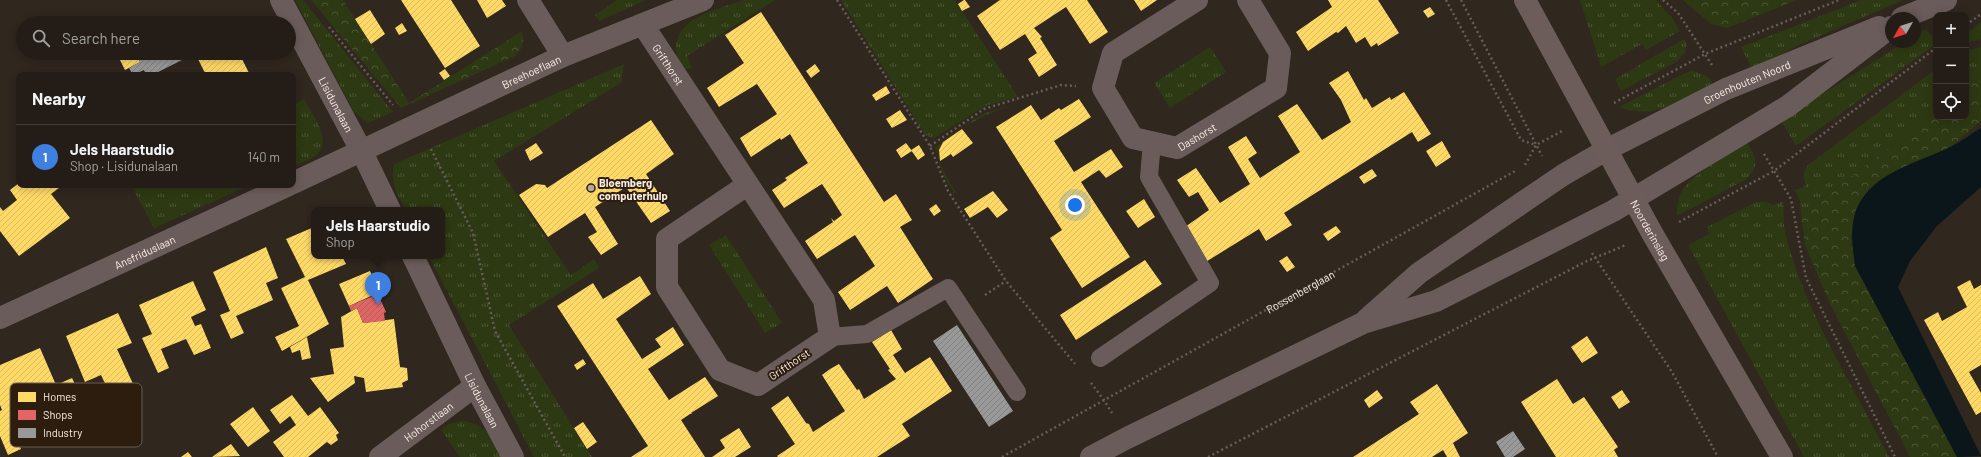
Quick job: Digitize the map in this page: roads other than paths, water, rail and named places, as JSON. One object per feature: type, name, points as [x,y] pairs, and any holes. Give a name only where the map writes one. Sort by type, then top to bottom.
[{"type":"main road","name":"Noorderinslag","points":[[1525,0],[1652,233],[1782,457]]},
{"type":"street","name":"Lisidunalaan","points":[[281,0],[290,16]]},
{"type":"street","points":[[528,0],[563,56]]},
{"type":"street","name":"Breehoeflaan","points":[[362,152],[563,56],[704,0]]},
{"type":"street","name":"Dashorst","points":[[1197,0],[1113,53],[1103,88],[1133,138],[1177,148],[1276,88],[1280,53],[1248,0]]},
{"type":"street","points":[[1917,12],[1946,0]]},
{"type":"street","name":"Groenhouten Noord","points":[[1606,150],[1726,89],[1885,24]]},
{"type":"street","name":"Grifthorst","points":[[643,25],[824,300],[830,337],[758,385],[720,370],[667,287],[667,239],[747,185]]},
{"type":"street","name":"Lisidunalaan","points":[[296,28],[362,152],[389,207]]},
{"type":"street","points":[[1091,457],[1363,323],[1436,301],[1634,200],[1788,106],[1885,32]]},
{"type":"street","points":[[1363,323],[1419,273],[1563,175],[1606,150]]},
{"type":"street","points":[[296,182],[362,152]]},
{"type":"street","name":"Ansfriduslaan","points":[[0,318],[283,188]]},
{"type":"street","name":"Lisidunalaan","points":[[414,259],[476,386],[513,457]]},
{"type":"street","name":"Hohorstlaan","points":[[380,457],[476,386]]},
{"type":"lane","points":[[1100,358],[1210,284],[1149,177],[1152,142]]},
{"type":"lane","points":[[830,337],[867,334],[948,288],[1017,392]]},
{"type":"place","name":"Bloemberg computerhulp","points":[[591,188]]},
{"type":"place","name":"Jels Haarstudio","points":[[378,305]]}]
